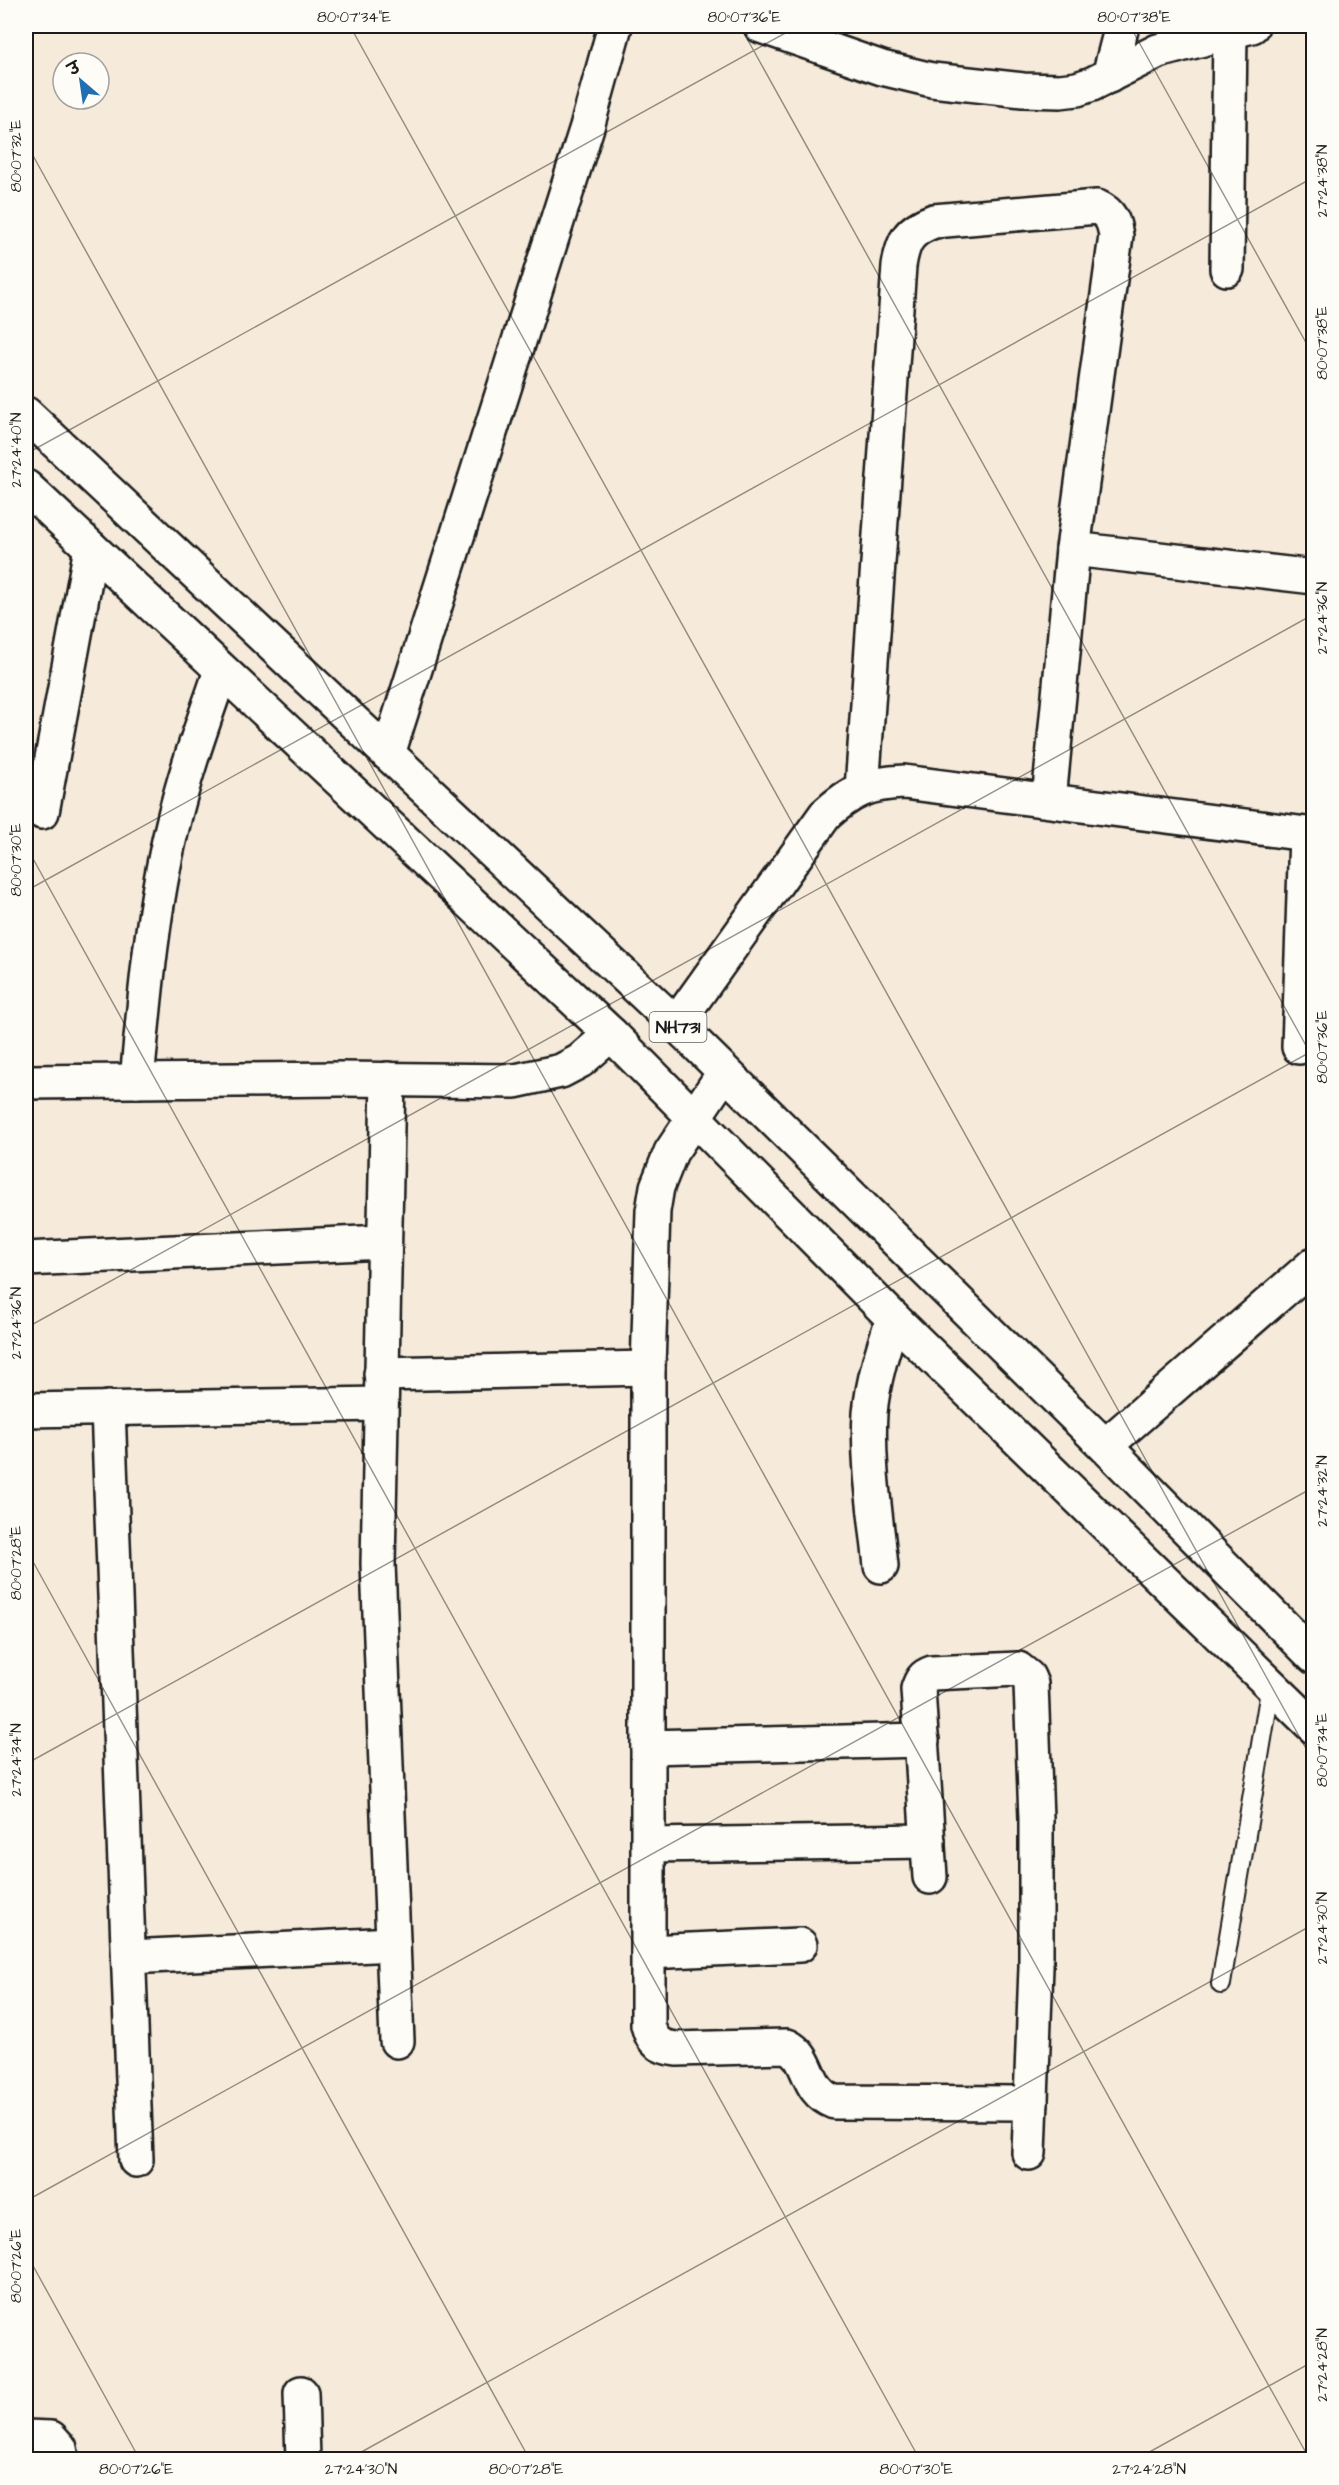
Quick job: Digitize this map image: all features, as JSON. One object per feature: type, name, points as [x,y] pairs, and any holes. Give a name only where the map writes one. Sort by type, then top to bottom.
[{"type":"main road","points":[[388,754],[587,127],[615,26]]},
{"type":"main road","points":[[761,26],[882,68],[932,80],[1023,90],[1060,91],[1077,89],[1109,76],[1158,51],[1241,28],[1227,269]]},
{"type":"main road","points":[[1109,76],[1122,26]]},
{"type":"main road","points":[[862,789],[902,246],[910,234],[920,226],[960,218],[1086,206],[1105,210],[1111,217],[1116,236],[1073,549],[1049,800]]},
{"type":"main road","name":"NH731","points":[[26,414],[676,1024],[1105,1446],[1314,1657]]},
{"type":"main road","name":"NH731","points":[[26,487],[220,671],[611,1034],[892,1318],[1314,1727]]},
{"type":"main road","points":[[42,812],[91,548]]},
{"type":"main road","points":[[1073,549],[1314,577]]},
{"type":"main road","points":[[137,1081],[148,958],[172,827],[220,671]]},
{"type":"main road","points":[[676,1024],[825,815],[841,800],[862,789],[881,783],[904,782],[1310,834],[1299,1047]]},
{"type":"main road","points":[[26,1083],[388,1079],[515,1081],[542,1077],[561,1071],[580,1061],[611,1034]]},
{"type":"main road","points":[[724,1073],[670,1152],[657,1187],[653,1212],[648,1368],[648,2025],[656,2042],[663,2047],[676,2049],[787,2046],[799,2055],[818,2094],[834,2102],[1031,2103]]},
{"type":"main road","points":[[388,1079],[378,1564],[397,2041]]},
{"type":"main road","points":[[26,1259],[383,1242]]},
{"type":"main road","points":[[1105,1446],[1314,1264]]},
{"type":"main road","points":[[881,1566],[869,1451],[870,1411],[878,1368],[892,1318]]},
{"type":"main road","points":[[26,1410],[108,1408],[648,1368]]},
{"type":"main road","points":[[108,1408],[136,2160]]},
{"type":"main road","points":[[930,1877],[918,1689],[920,1681],[925,1676],[1018,1669],[1028,1677],[1031,1684],[1036,1819],[1036,1967],[1029,2153]]},
{"type":"main road","points":[[648,1747],[922,1740]]},
{"type":"main road","points":[[648,1845],[928,1841]]},
{"type":"main road","points":[[129,1957],[393,1944]]},
{"type":"main road","points":[[648,1952],[800,1945]]},
{"type":"main road","points":[[301,2393],[303,2460]]},
{"type":"main road","points":[[26,2437],[51,2438],[60,2448],[62,2460]]},
{"type":"lane","points":[[1221,1984],[1270,1685]]}]
